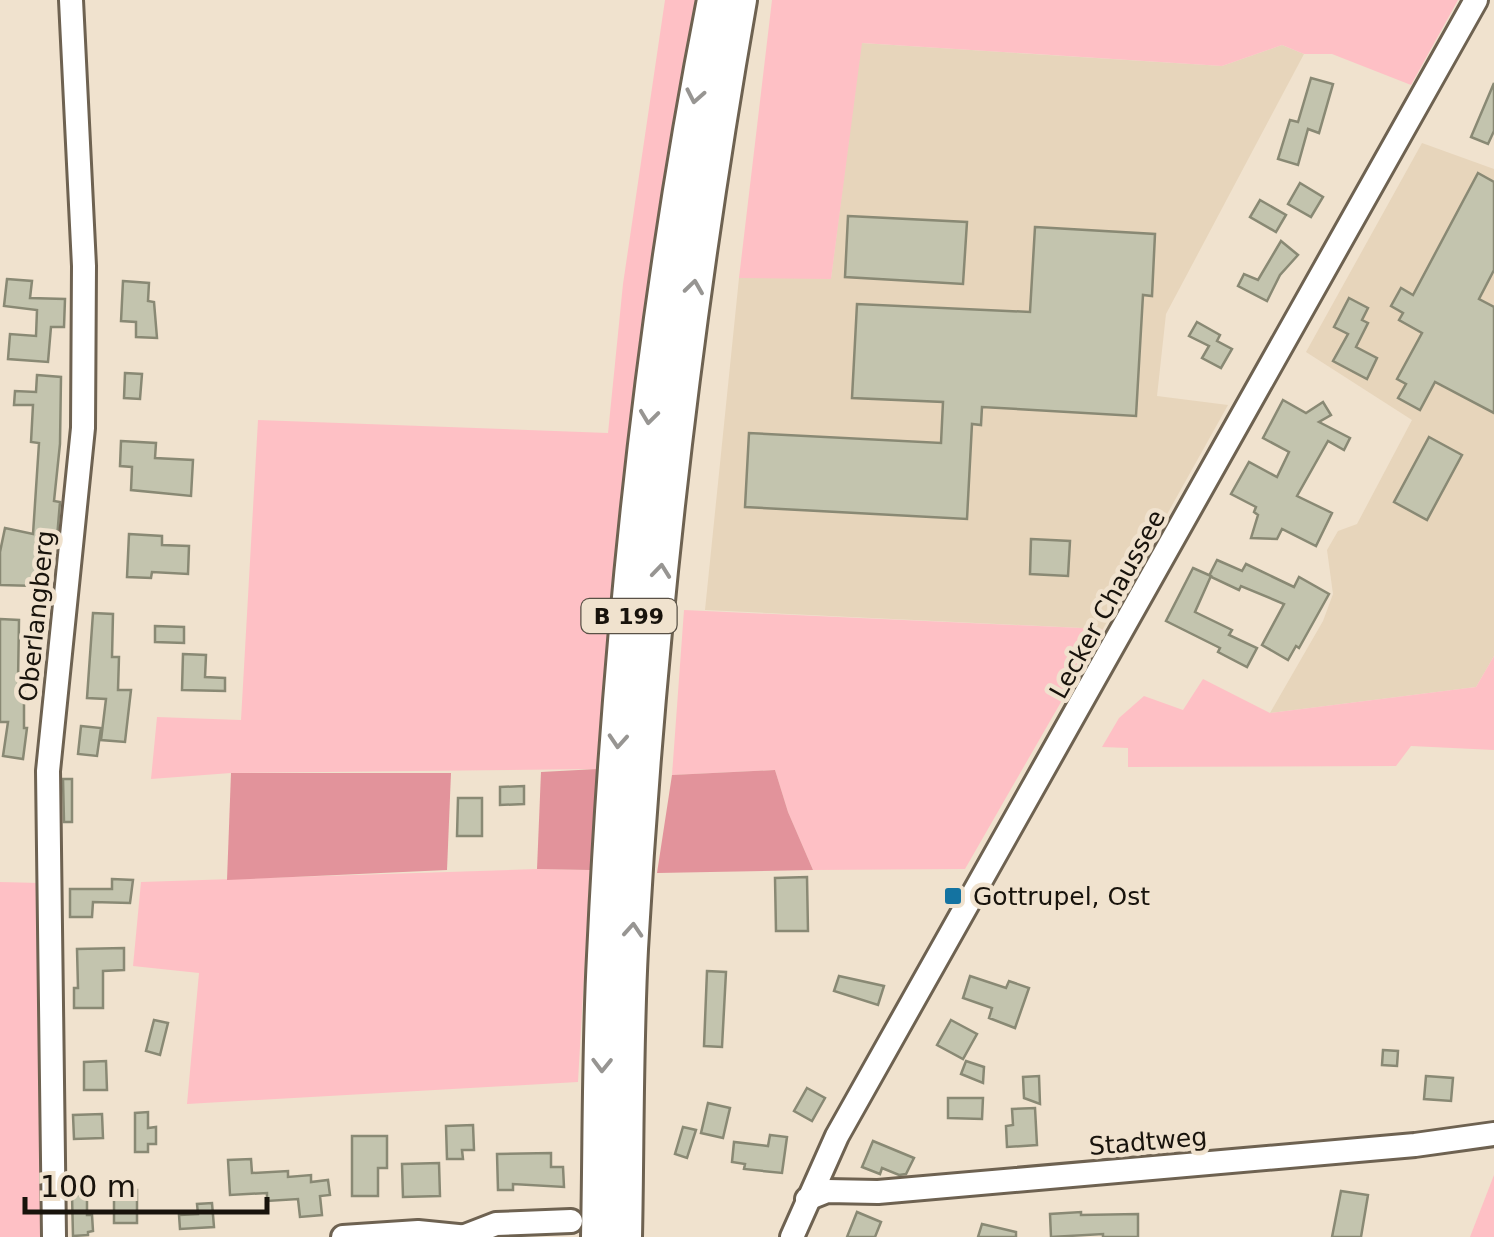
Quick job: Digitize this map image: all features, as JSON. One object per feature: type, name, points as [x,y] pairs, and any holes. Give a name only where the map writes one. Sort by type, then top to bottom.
[{"type":"highway","name":"B 199","points":[[585,1229],[624,666],[650,414],[683,163],[714,0]]},
{"type":"highway","name":"B 199","points":[[625,1237],[631,953],[650,684],[676,418],[714,148],[740,0]]},
{"type":"street","name":"Oberlangberg","points":[[54,1237],[48,771],[83,428],[84,266],[71,0]]},
{"type":"street","name":"Lecker Chaussee","points":[[794,1231],[838,1136],[1476,0]]},
{"type":"street","name":"Stadtweg","points":[[807,1199],[827,1191],[878,1192],[1416,1145],[1494,1134]]},
{"type":"street","points":[[343,1237],[418,1232],[467,1236],[496,1224],[585,1229]]},
{"type":"shaded area","points":[[665,0],[697,0],[650,269],[597,769],[231,773],[151,779],[157,717],[241,720],[258,420],[608,433],[623,284]]},
{"type":"shaded area","points":[[772,0],[1458,0],[1411,85],[1332,54],[1304,54],[1282,45],[1222,66],[862,43],[831,279],[739,278]]},
{"type":"shaded area","points":[[861,43],[1222,66],[1282,45],[1304,54],[1166,314],[1157,396],[1228,405],[1103,629],[705,610],[739,278],[831,278]]},
{"type":"shaded area","points":[[1422,143],[1494,169],[1494,656],[1476,687],[1270,713],[1323,621],[1333,594],[1327,550],[1338,531],[1357,524],[1412,420],[1306,352]]},
{"type":"shaded area","points":[[684,610],[1103,629],[965,869],[813,870],[775,770],[672,775]]},
{"type":"shaded area","points":[[1494,656],[1494,750],[1411,746],[1396,766],[1128,767],[1128,748],[1102,747],[1119,718],[1144,696],[1183,710],[1203,679],[1270,713],[1476,687]]},
{"type":"shaded area","points":[[597,769],[590,870],[537,869],[541,772]]},
{"type":"shaded area","points":[[775,770],[813,870],[657,873],[672,775]]},
{"type":"shaded area","points":[[231,773],[451,773],[447,870],[227,880]]},
{"type":"shaded area","points":[[590,870],[578,1082],[187,1104],[199,973],[133,966],[141,882]]},
{"type":"shaded area","points":[[0,882],[40,883],[45,1237],[0,1237]]},
{"type":"shaded area","points":[[1494,1175],[1494,1237],[1470,1237]]},
{"type":"building","points":[[1311,78],[1333,84],[1319,133],[1308,129],[1298,165],[1278,159],[1290,120],[1298,122]]},
{"type":"building","points":[[1494,83],[1494,131],[1488,144],[1471,137]]},
{"type":"building","points":[[1478,173],[1494,182],[1494,270],[1479,299],[1494,307],[1494,413],[1435,382],[1420,410],[1398,398],[1406,384],[1397,379],[1422,333],[1399,320],[1403,313],[1391,306],[1401,288],[1413,295]]},
{"type":"building","points":[[1300,183],[1323,197],[1311,217],[1288,204]]},
{"type":"building","points":[[1260,200],[1286,215],[1276,232],[1250,217]]},
{"type":"building","points":[[848,216],[967,222],[963,284],[845,277]]},
{"type":"building","points":[[1035,227],[1155,234],[1152,296],[1143,295],[1136,416],[982,407],[981,425],[972,424],[967,519],[745,507],[749,433],[941,443],[943,402],[852,398],[857,304],[1030,312]]},
{"type":"building","points":[[1281,241],[1298,255],[1280,275],[1267,301],[1238,286],[1244,274],[1258,280]]},
{"type":"building","points":[[7,279],[32,281],[30,298],[65,299],[64,327],[51,327],[48,362],[8,359],[10,334],[36,336],[37,310],[4,306]]},
{"type":"building","points":[[123,281],[149,283],[148,301],[154,302],[157,338],[136,337],[136,322],[121,321]]},
{"type":"building","points":[[1349,298],[1368,308],[1362,320],[1368,323],[1356,347],[1377,358],[1367,379],[1333,361],[1348,334],[1334,327]]},
{"type":"building","points":[[1197,322],[1220,335],[1217,341],[1232,349],[1221,368],[1202,358],[1209,346],[1189,336]]},
{"type":"building","points":[[125,373],[142,374],[140,399],[124,398]]},
{"type":"building","points":[[37,375],[61,377],[54,501],[60,502],[57,538],[37,536],[36,586],[0,585],[5,528],[33,534],[39,443],[31,442],[33,405],[14,405],[15,391],[36,392]]},
{"type":"building","points":[[1283,400],[1306,413],[1323,402],[1331,415],[1319,422],[1350,438],[1344,450],[1328,441],[1297,496],[1332,513],[1316,546],[1282,529],[1277,539],[1251,538],[1258,515],[1254,512],[1256,507],[1231,494],[1249,462],[1277,477],[1289,452],[1263,438]]},
{"type":"building","points":[[1429,437],[1462,455],[1427,520],[1394,502]]},
{"type":"building","points":[[121,441],[156,443],[155,458],[193,460],[191,496],[131,490],[132,467],[120,466]]},
{"type":"building","points":[[129,534],[162,536],[162,545],[189,546],[188,574],[152,572],[151,578],[127,577]]},
{"type":"building","points":[[1031,539],[1070,541],[1068,576],[1030,574]]},
{"type":"building","points":[[1217,560],[1242,571],[1246,564],[1294,587],[1299,577],[1329,594],[1299,648],[1296,646],[1288,660],[1262,645],[1284,604],[1209,576]]},
{"type":"building","points":[[1193,568],[1211,576],[1195,612],[1232,630],[1229,635],[1257,648],[1247,667],[1218,652],[1220,648],[1166,621]]},
{"type":"building","points":[[93,613],[113,614],[112,657],[119,657],[118,690],[131,690],[125,742],[101,740],[106,699],[87,698]]},
{"type":"building","points":[[0,619],[19,620],[18,683],[24,683],[27,728],[23,759],[3,756],[8,722],[0,722]]},
{"type":"building","points":[[155,626],[184,627],[184,643],[155,642]]},
{"type":"building","points":[[183,654],[206,655],[205,677],[225,678],[225,691],[182,690]]},
{"type":"building","points":[[81,726],[101,728],[97,756],[78,754]]},
{"type":"building","points":[[63,779],[72,779],[72,822],[64,822]]},
{"type":"building","points":[[524,786],[524,804],[500,805],[500,787]]},
{"type":"building","points":[[458,798],[482,798],[482,836],[457,836]]},
{"type":"building","points":[[807,877],[808,931],[776,931],[775,878]]},
{"type":"building","points":[[112,879],[133,880],[130,903],[93,902],[92,917],[70,917],[70,889],[112,889]]},
{"type":"building","points":[[124,948],[124,970],[103,971],[103,1008],[74,1008],[77,949]]},
{"type":"building","points":[[707,971],[726,972],[722,1047],[704,1046]]},
{"type":"building","points":[[839,976],[884,986],[878,1005],[834,991]]},
{"type":"building","points":[[970,976],[1006,988],[1009,981],[1029,988],[1015,1028],[989,1018],[992,1008],[963,998]]},
{"type":"building","points":[[154,1020],[168,1023],[160,1055],[146,1051]]},
{"type":"building","points":[[951,1020],[977,1034],[963,1059],[937,1045]]},
{"type":"building","points":[[1383,1050],[1398,1051],[1397,1066],[1382,1065]]},
{"type":"building","points":[[106,1061],[107,1090],[84,1090],[84,1062]]},
{"type":"building","points":[[966,1061],[984,1067],[983,1083],[961,1074]]},
{"type":"building","points":[[1039,1076],[1040,1104],[1024,1098],[1023,1077]]},
{"type":"building","points":[[1426,1076],[1453,1078],[1451,1101],[1424,1099]]},
{"type":"building","points":[[807,1088],[825,1098],[812,1121],[794,1111]]},
{"type":"building","points":[[948,1098],[983,1098],[982,1119],[948,1118]]},
{"type":"building","points":[[708,1103],[730,1108],[723,1138],[701,1133]]},
{"type":"building","points":[[1035,1108],[1037,1145],[1007,1147],[1006,1126],[1013,1125],[1012,1109]]},
{"type":"building","points":[[148,1112],[148,1128],[156,1127],[156,1144],[148,1144],[148,1152],[135,1152],[135,1113]]},
{"type":"building","points":[[102,1114],[103,1138],[74,1139],[73,1115]]},
{"type":"building","points":[[473,1125],[474,1150],[462,1150],[463,1159],[447,1159],[446,1126]]},
{"type":"building","points":[[683,1127],[696,1130],[687,1158],[675,1154]]},
{"type":"building","points":[[770,1135],[787,1137],[782,1173],[744,1169],[745,1164],[732,1162],[734,1142],[768,1146]]},
{"type":"building","points":[[352,1136],[387,1136],[387,1168],[378,1168],[378,1196],[352,1196]]},
{"type":"building","points":[[873,1141],[914,1158],[906,1174],[882,1168],[880,1174],[862,1167]]},
{"type":"building","points":[[551,1153],[551,1167],[563,1167],[564,1187],[513,1184],[513,1190],[498,1190],[497,1154]]},
{"type":"building","points":[[251,1159],[252,1173],[288,1171],[288,1177],[311,1175],[311,1182],[328,1180],[330,1195],[320,1196],[322,1215],[300,1217],[298,1199],[267,1201],[267,1193],[230,1195],[228,1160]]},
{"type":"building","points":[[439,1163],[440,1196],[403,1197],[402,1164]]},
{"type":"building","points":[[114,1190],[137,1190],[137,1223],[114,1223]]},
{"type":"building","points":[[1341,1191],[1368,1195],[1361,1237],[1332,1237]]},
{"type":"building","points":[[72,1195],[87,1195],[87,1215],[92,1215],[93,1231],[88,1235],[73,1236]]},
{"type":"building","points":[[212,1203],[214,1227],[180,1229],[179,1215],[198,1214],[197,1204]]},
{"type":"building","points":[[857,1212],[881,1222],[875,1237],[847,1237]]},
{"type":"building","points":[[1050,1214],[1138,1214],[1138,1237],[1051,1237]]},
{"type":"building","points":[[982,1224],[1016,1232],[1016,1237],[978,1237]]},
{"type":"place","name":"Gottrupel, Ost","points":[[953,896]]}]
